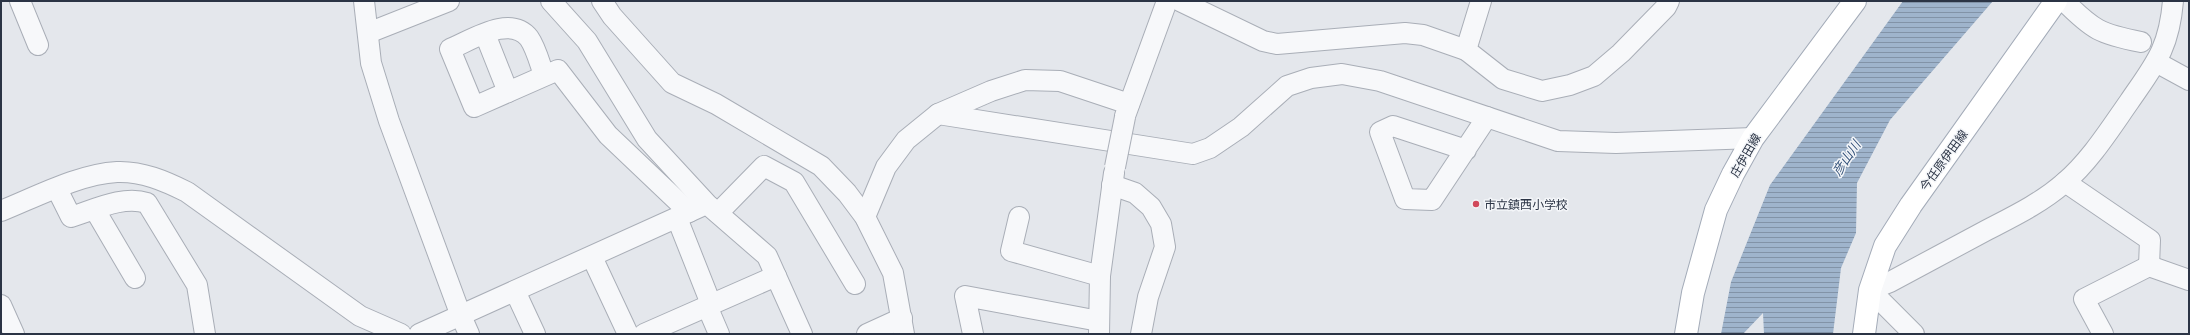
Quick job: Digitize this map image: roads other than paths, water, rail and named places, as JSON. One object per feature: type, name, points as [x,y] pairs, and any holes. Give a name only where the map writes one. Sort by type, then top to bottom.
[{"type":"main road","name":"庄伊田線","points":[[1686,334],[1693,293],[1716,210],[1733,174],[1754,138],[1855,1]]},
{"type":"main road","name":"今任原伊田線","points":[[1864,334],[1870,290],[1885,246],[1911,205],[2056,1]]},
{"type":"street","points":[[20,1],[38,45]]},
{"type":"street","points":[[364,1],[371,63],[389,120],[469,334]]},
{"type":"street","points":[[368,33],[449,1]]},
{"type":"street","points":[[551,1],[586,41],[647,139],[713,208],[767,256],[802,334]]},
{"type":"street","points":[[602,1],[612,16],[672,83],[716,104],[821,166],[847,193],[865,217],[893,273],[903,326],[867,334]]},
{"type":"street","points":[[973,334],[965,296],[1099,328],[1100,276],[1114,176],[1127,110],[1167,1]]},
{"type":"street","points":[[1180,1],[1263,41],[1277,44],[1405,33],[1423,35],[1466,50],[1503,79],[1542,91],[1570,85],[1594,76],[1621,53],[1666,8],[1669,1]]},
{"type":"street","points":[[1466,50],[1482,1]]},
{"type":"street","points":[[2064,1],[2093,27],[2110,36],[2140,42]]},
{"type":"street","points":[[1914,334],[1870,290],[1890,282],[2015,215],[2038,202],[2065,182],[2102,141],[2156,62],[2164,47],[2171,27],[2173,1]]},
{"type":"street","points":[[544,75],[529,38],[515,28],[502,27],[450,49],[474,107],[558,70],[608,135],[683,215],[709,306],[719,334]]},
{"type":"street","points":[[485,34],[508,92]]},
{"type":"street","points":[[2156,62],[2189,80]]},
{"type":"street","points":[[938,114],[1193,154],[1210,148],[1241,127],[1287,86],[1311,78],[1342,74],[1380,81],[1558,141],[1616,143],[1754,138]]},
{"type":"street","points":[[865,217],[886,168],[906,140],[938,114],[991,91],[1025,80],[1060,81],[1127,110]]},
{"type":"street","points":[[1466,150],[1487,117]]},
{"type":"street","points":[[419,334],[683,215],[713,208],[764,166],[794,182],[855,284]]},
{"type":"street","points":[[1,211],[78,180],[117,172],[145,175],[166,181],[187,192],[360,316],[401,334]]},
{"type":"street","points":[[1114,176],[1151,206],[1161,224],[1165,247],[1148,297],[1141,334]]},
{"type":"street","points":[[2065,182],[2150,240],[2149,266]]},
{"type":"street","points":[[57,189],[71,217],[123,201],[137,200],[147,203],[197,285],[205,334]]},
{"type":"street","points":[[95,210],[135,278]]},
{"type":"street","points":[[1019,217],[1011,251],[1100,276]]},
{"type":"street","points":[[592,257],[628,334]]},
{"type":"street","points":[[2103,334],[2084,299],[2149,266],[2189,280]]},
{"type":"street","points":[[644,334],[776,276]]},
{"type":"street","points":[[516,291],[535,334]]},
{"type":"street","points":[[1,305],[14,334]]},
{"type":"water","name":"彦山川","points":[[1903,1],[1993,1],[1890,120],[1857,183],[1856,233],[1841,268],[1833,334],[1764,334],[1763,313],[1743,334],[1721,334],[1731,282],[1770,185]]},
{"type":"place","name":"市立鎮西小学校","points":[[1476,204]]}]
